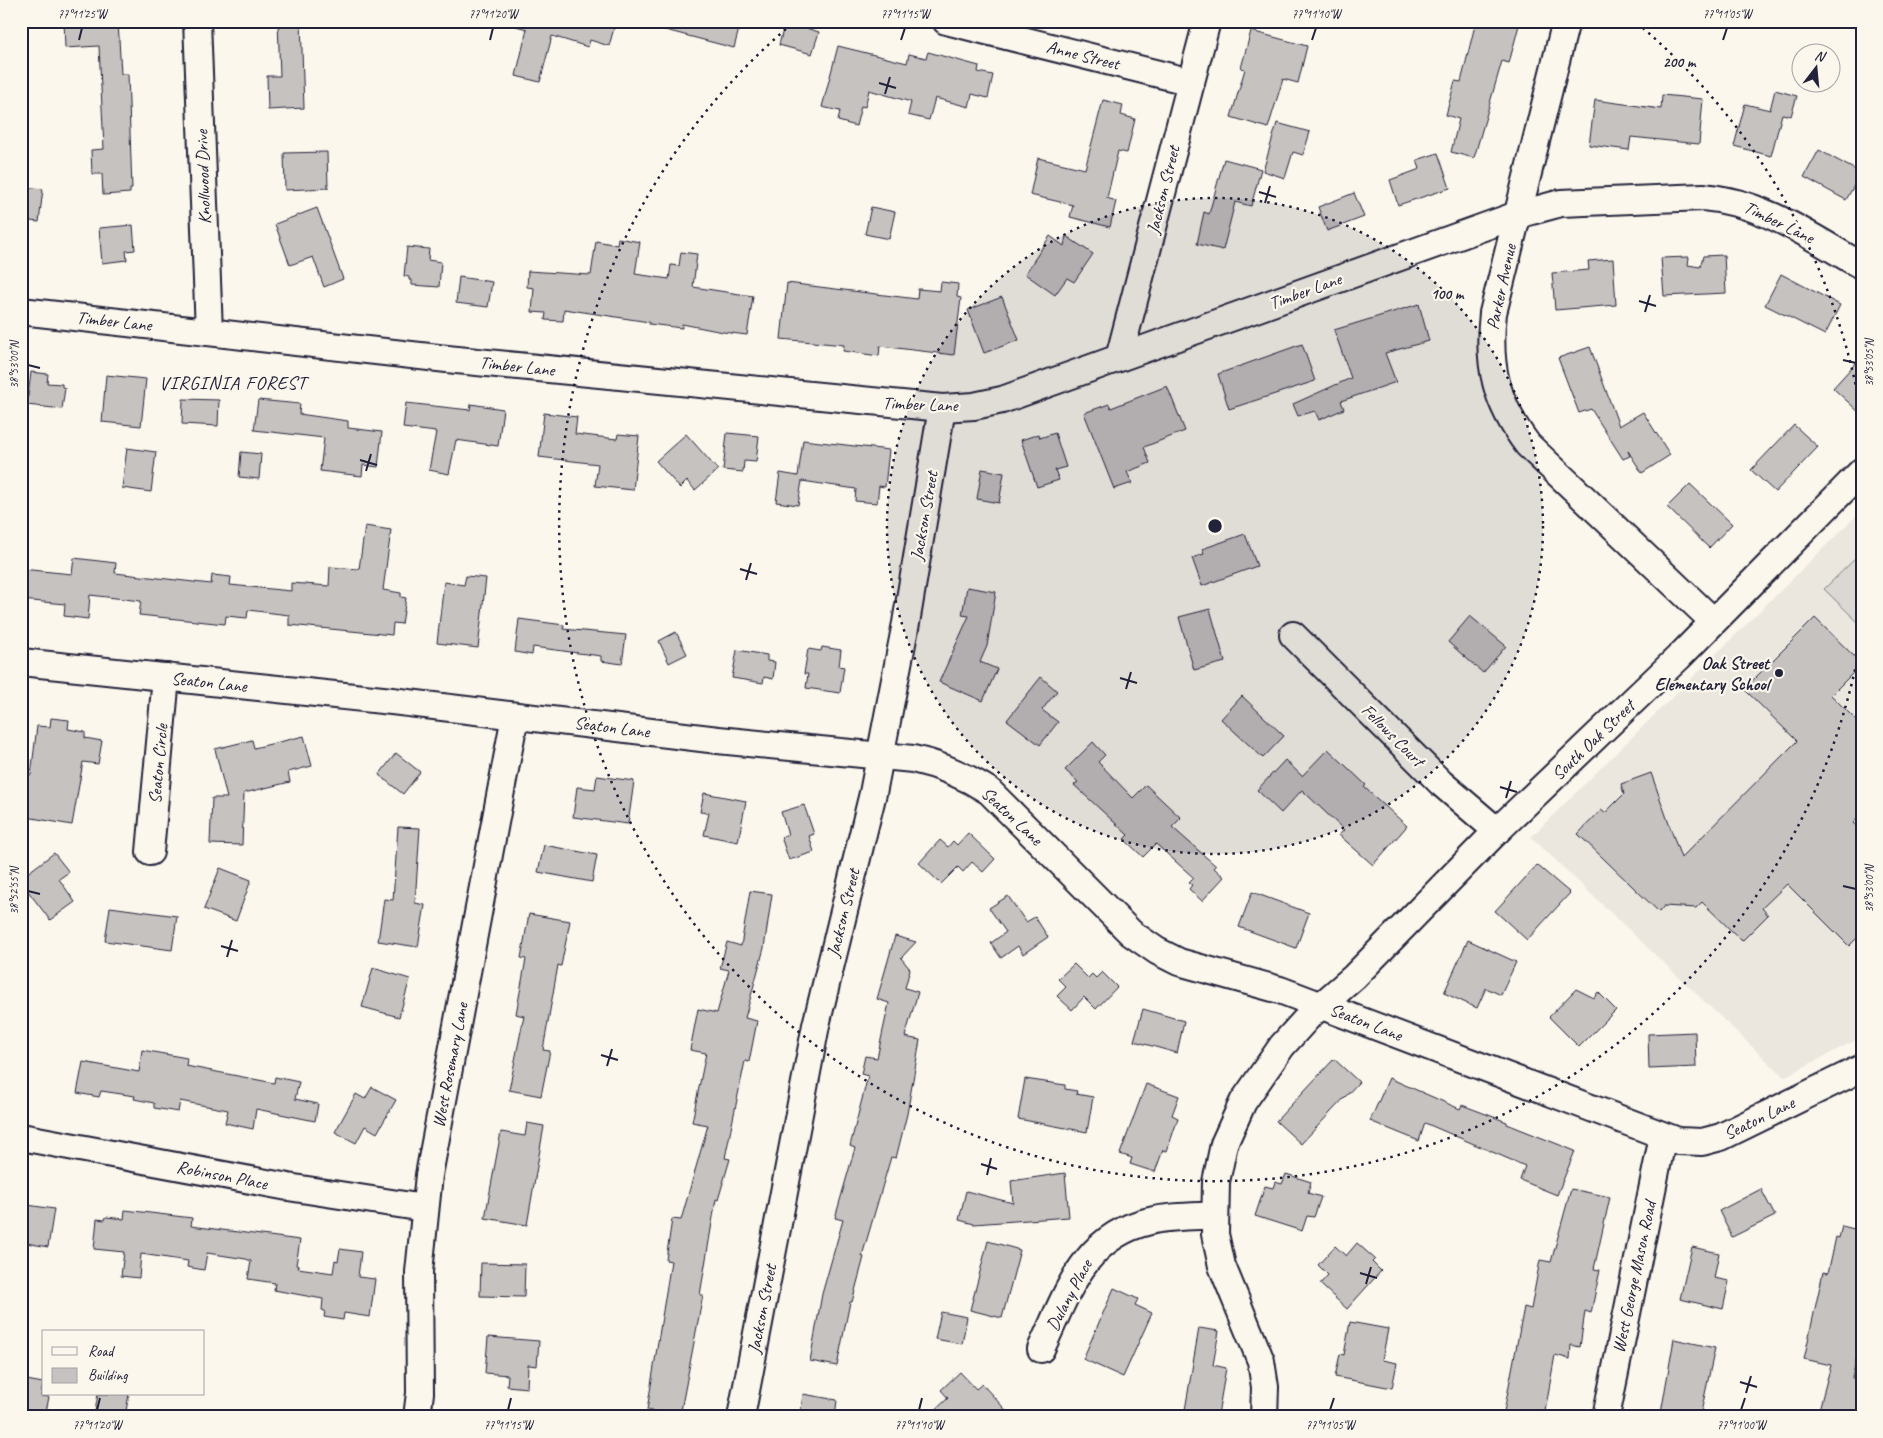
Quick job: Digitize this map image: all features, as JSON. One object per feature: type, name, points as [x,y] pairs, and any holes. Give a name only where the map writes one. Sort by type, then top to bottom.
[{"type":"street","name":"Knollwood Drive","points":[[197,21],[209,332]]},
{"type":"street","name":"Anne Street","points":[[946,21],[1191,82]]},
{"type":"street","name":"Jackson Street","points":[[1120,358],[1207,21]]},
{"type":"street","name":"Parker Avenue","points":[[1566,21],[1493,313],[1490,341],[1492,369],[1499,396],[1514,427],[1528,445],[1713,621]]},
{"type":"street","name":"Timber Lane","points":[[21,311],[447,359],[942,408],[974,406],[1002,400],[1517,215],[1561,203],[1703,197],[1726,199],[1752,206],[1773,215],[1862,266]]},
{"type":"street","name":"Jackson Street","points":[[741,1417],[816,1025],[873,793],[906,623],[942,408]]},
{"type":"street","name":"South Oak Street","points":[[1264,1417],[1265,1387],[1261,1361],[1222,1266],[1214,1215],[1216,1182],[1224,1144],[1237,1114],[1282,1046],[1321,1005],[1354,977],[1498,831],[1713,621],[1862,471]]},
{"type":"street","name":"Fellows Court","points":[[1293,635],[1441,783],[1498,831]]},
{"type":"street","name":"Seaton Lane","points":[[21,662],[718,740],[880,756],[936,764],[964,775],[989,791],[1131,933],[1156,951],[1179,962],[1280,990],[1678,1141],[1702,1142],[1720,1137],[1862,1068]]},
{"type":"street","name":"Seaton Circle","points":[[150,852],[166,677]]},
{"type":"street","name":"West Rosemary Lane","points":[[417,1417],[420,1393],[419,1272],[424,1208],[515,716]]},
{"type":"street","name":"West George Mason Road","points":[[1606,1417],[1663,1136]]},
{"type":"street","name":"Robinson Place","points":[[21,1137],[288,1188],[424,1208]]},
{"type":"street","name":"Dulany Place","points":[[1041,1348],[1078,1271],[1093,1252],[1107,1239],[1128,1228],[1151,1221],[1214,1215]]},
{"type":"shaded area","name":"Oak Street Elementary School","points":[[1862,510],[1862,1037],[1784,1077],[1531,837]]},
{"type":"shaded area","points":[[1862,552],[1862,626],[1824,589]]},
{"type":"building","points":[[64,21],[118,21],[121,74],[128,74],[132,189],[130,189],[130,193],[103,195],[102,174],[92,174],[91,150],[104,149],[99,46],[65,48]]},
{"type":"building","points":[[278,21],[301,21],[304,108],[268,110],[267,76],[280,76]]},
{"type":"building","points":[[517,21],[616,21],[609,46],[590,40],[588,47],[552,36],[540,82],[516,76],[527,29],[516,26]]},
{"type":"building","points":[[654,21],[741,21],[734,48],[654,27]]},
{"type":"building","points":[[1476,21],[1504,21],[1519,25],[1509,63],[1502,61],[1474,158],[1451,152],[1459,119],[1446,115],[1455,81],[1461,82]]},
{"type":"building","points":[[785,22],[819,32],[812,54],[779,45]]},
{"type":"building","points":[[1251,31],[1307,46],[1298,83],[1283,79],[1268,128],[1231,117],[1245,69],[1241,68]]},
{"type":"building","points":[[838,46],[907,63],[909,54],[926,58],[928,52],[979,66],[978,72],[993,75],[988,98],[972,94],[969,107],[935,98],[929,120],[908,115],[911,102],[869,90],[865,107],[861,106],[856,126],[838,121],[840,111],[822,107]]},
{"type":"building","points":[[1775,90],[1797,96],[1791,116],[1782,114],[1771,156],[1734,146],[1745,104],[1770,110]]},
{"type":"building","points":[[1662,95],[1703,99],[1699,144],[1631,137],[1629,150],[1589,145],[1595,100],[1661,109]]},
{"type":"building","points":[[1103,100],[1123,105],[1121,115],[1135,119],[1127,153],[1118,151],[1107,198],[1116,201],[1110,227],[1070,217],[1073,205],[1030,195],[1038,158],[1085,169]]},
{"type":"building","points":[[1277,123],[1310,132],[1303,155],[1293,152],[1285,178],[1263,171]]},
{"type":"building","points":[[1819,150],[1861,173],[1846,200],[1804,177]]},
{"type":"building","points":[[327,152],[328,188],[285,190],[284,153]]},
{"type":"building","points":[[1438,153],[1450,188],[1398,205],[1390,180],[1420,169],[1417,160]]},
{"type":"building","points":[[1224,159],[1261,169],[1251,206],[1235,202],[1223,250],[1197,244],[1204,212],[1209,214]]},
{"type":"building","points":[[25,187],[43,189],[39,222],[21,220],[21,195],[24,195]]},
{"type":"building","points":[[1354,193],[1364,217],[1327,231],[1318,207]]},
{"type":"building","points":[[871,207],[895,212],[889,239],[865,234]]},
{"type":"building","points":[[317,208],[343,279],[324,287],[313,257],[290,265],[275,224]]},
{"type":"building","points":[[133,225],[135,250],[126,251],[127,260],[102,263],[99,228]]},
{"type":"building","points":[[1050,236],[1064,246],[1066,236],[1093,254],[1074,282],[1067,278],[1055,295],[1025,274]]},
{"type":"building","points":[[618,238],[640,242],[635,274],[669,279],[671,265],[679,266],[681,252],[697,254],[693,287],[753,296],[747,335],[682,324],[682,328],[649,324],[649,322],[564,309],[563,321],[545,320],[546,313],[532,312],[534,288],[527,287],[528,271],[591,275],[596,241],[617,245]]},
{"type":"building","points":[[407,247],[429,249],[428,260],[441,262],[439,287],[412,285],[412,280],[404,276]]},
{"type":"building","points":[[1724,255],[1726,293],[1664,296],[1661,258],[1689,257],[1688,265],[1700,267],[1703,256]]},
{"type":"building","points":[[1613,259],[1616,305],[1555,310],[1552,273],[1589,270],[1588,261]]},
{"type":"building","points":[[1781,274],[1840,305],[1825,335],[1765,305]]},
{"type":"building","points":[[459,277],[492,282],[488,307],[456,303]]},
{"type":"building","points":[[941,282],[958,284],[957,297],[961,298],[954,355],[880,346],[879,356],[843,351],[844,345],[781,339],[787,283],[917,299],[918,289],[940,291]]},
{"type":"building","points":[[1002,297],[1019,340],[984,353],[968,310]]},
{"type":"building","points":[[1419,304],[1429,341],[1385,353],[1396,382],[1341,401],[1344,409],[1319,420],[1315,411],[1298,416],[1293,404],[1351,378],[1334,330]]},
{"type":"building","points":[[1302,344],[1315,381],[1229,409],[1218,374]]},
{"type":"building","points":[[1590,347],[1619,426],[1643,412],[1670,455],[1642,473],[1628,451],[1630,456],[1623,459],[1591,409],[1579,413],[1558,358]]},
{"type":"building","points":[[1862,356],[1862,415],[1833,388]]},
{"type":"building","points":[[31,372],[48,374],[47,383],[62,384],[62,387],[65,388],[62,409],[27,405]]},
{"type":"building","points":[[106,375],[146,379],[141,426],[102,422]]},
{"type":"building","points":[[1167,386],[1185,431],[1144,447],[1150,463],[1127,472],[1132,483],[1114,489],[1084,413],[1109,404],[1111,408]]},
{"type":"building","points":[[183,399],[219,400],[218,426],[182,424]]},
{"type":"building","points":[[258,400],[300,404],[299,414],[348,421],[348,428],[382,432],[378,467],[363,465],[362,476],[320,471],[324,438],[254,430]]},
{"type":"building","points":[[406,403],[470,410],[471,404],[503,409],[498,446],[456,440],[449,474],[429,470],[436,432],[403,428]]},
{"type":"building","points":[[544,413],[577,417],[575,434],[617,439],[618,434],[639,436],[633,490],[595,486],[598,464],[539,457]]},
{"type":"building","points":[[1794,425],[1818,447],[1775,492],[1751,470]]},
{"type":"building","points":[[727,433],[759,436],[756,462],[744,461],[743,472],[723,470]]},
{"type":"building","points":[[1055,433],[1066,467],[1055,470],[1059,480],[1037,487],[1021,440],[1039,434],[1040,438]]},
{"type":"building","points":[[686,434],[718,470],[695,490],[687,481],[680,488],[656,461]]},
{"type":"building","points":[[803,440],[889,450],[885,487],[879,486],[877,503],[855,501],[856,489],[802,481],[798,505],[776,502],[780,473],[798,476]]},
{"type":"building","points":[[127,448],[156,452],[151,492],[122,488]]},
{"type":"building","points":[[241,452],[261,454],[259,479],[239,477]]},
{"type":"building","points":[[982,469],[1004,473],[999,503],[977,499]]},
{"type":"building","points":[[1690,484],[1732,524],[1709,548],[1667,507]]},
{"type":"building","points":[[365,526],[391,530],[383,590],[401,593],[401,597],[406,598],[402,624],[393,623],[392,635],[289,625],[289,615],[248,610],[247,618],[226,616],[225,624],[139,615],[141,601],[90,595],[88,619],[64,616],[65,604],[21,600],[21,569],[72,574],[74,558],[116,563],[115,573],[211,584],[212,575],[231,577],[230,585],[291,591],[291,583],[329,586],[330,567],[359,569]]},
{"type":"building","points":[[1245,534],[1257,566],[1202,586],[1192,558],[1204,554],[1202,549]]},
{"type":"building","points":[[466,576],[486,578],[478,648],[437,643],[444,582],[464,585]]},
{"type":"building","points":[[967,587],[996,592],[987,646],[980,662],[997,669],[983,701],[939,682],[969,616],[962,615]]},
{"type":"building","points":[[1210,609],[1225,662],[1194,670],[1179,617]]},
{"type":"building","points":[[1470,616],[1506,646],[1483,673],[1448,642]]},
{"type":"building","points":[[1815,618],[1862,664],[1831,695],[1862,726],[1862,814],[1853,823],[1862,832],[1862,933],[1849,946],[1787,884],[1762,908],[1768,915],[1742,941],[1702,902],[1696,908],[1664,906],[1659,912],[1578,834],[1601,810],[1605,813],[1624,794],[1621,784],[1651,773],[1681,858],[1797,741],[1744,689]]},
{"type":"building","points":[[519,619],[564,625],[563,629],[626,635],[622,664],[601,661],[601,656],[533,647],[532,655],[515,652]]},
{"type":"building","points":[[676,632],[687,654],[669,663],[659,641]]},
{"type":"building","points":[[822,647],[841,650],[839,666],[844,667],[840,693],[806,688],[808,674],[804,674],[808,649],[821,651]]},
{"type":"building","points":[[737,650],[767,655],[767,661],[775,662],[773,679],[764,677],[763,683],[732,678]]},
{"type":"building","points":[[1041,677],[1057,691],[1042,710],[1058,722],[1040,745],[1007,720]]},
{"type":"building","points":[[1242,696],[1284,736],[1263,758],[1221,719]]},
{"type":"building","points":[[51,718],[69,720],[68,729],[85,732],[85,738],[102,741],[98,764],[83,762],[72,825],[21,816],[21,773],[31,775],[37,726],[50,727]]},
{"type":"building","points":[[304,736],[312,766],[288,772],[290,782],[244,793],[242,845],[210,844],[212,798],[227,798],[215,749],[252,740],[254,748]]},
{"type":"building","points":[[1093,742],[1105,755],[1098,762],[1133,798],[1146,785],[1181,818],[1172,827],[1216,866],[1214,868],[1224,877],[1202,901],[1189,889],[1192,885],[1189,883],[1194,878],[1156,844],[1143,857],[1124,839],[1128,835],[1074,785],[1078,782],[1065,770]]},
{"type":"building","points":[[1328,749],[1366,785],[1364,787],[1407,826],[1373,865],[1339,835],[1344,830],[1302,790],[1281,813],[1257,790],[1285,760],[1302,776]]},
{"type":"building","points":[[396,753],[420,772],[403,794],[379,775]]},
{"type":"building","points":[[597,776],[634,781],[628,824],[573,817],[577,787],[595,789]]},
{"type":"building","points":[[704,793],[746,801],[738,842],[704,835],[709,813],[700,812]]},
{"type":"building","points":[[804,805],[814,834],[809,836],[814,852],[789,860],[781,837],[788,835],[781,812]]},
{"type":"building","points":[[398,827],[420,828],[415,903],[425,905],[418,947],[378,941],[384,899],[393,900]]},
{"type":"building","points":[[968,833],[995,859],[983,872],[972,862],[963,872],[958,867],[941,884],[919,863],[940,840],[948,847],[953,841],[957,845]]},
{"type":"building","points":[[544,845],[597,855],[592,882],[538,872]]},
{"type":"building","points":[[54,853],[69,872],[59,879],[75,902],[50,920],[21,882],[21,878]]},
{"type":"building","points":[[1537,865],[1570,893],[1527,940],[1495,911]]},
{"type":"building","points":[[220,868],[251,880],[236,921],[204,909]]},
{"type":"building","points":[[750,891],[772,894],[764,948],[745,1018],[757,1021],[749,1062],[745,1061],[725,1158],[730,1159],[718,1200],[716,1199],[700,1295],[703,1295],[680,1416],[647,1410],[671,1261],[666,1260],[672,1219],[681,1220],[708,1125],[692,1122],[706,1053],[690,1050],[698,1009],[717,1013],[729,970],[720,968],[727,942],[741,946]]},
{"type":"building","points":[[1252,892],[1309,913],[1296,948],[1239,927]]},
{"type":"building","points":[[1008,896],[1026,922],[1035,917],[1048,937],[1023,954],[1018,946],[1001,958],[991,943],[1006,932],[989,908]]},
{"type":"building","points":[[110,907],[177,916],[172,950],[105,941]]},
{"type":"building","points":[[529,914],[570,921],[561,966],[558,965],[543,1050],[550,1051],[541,1096],[509,1090],[524,1016],[516,1014],[526,959],[521,958]]},
{"type":"building","points":[[895,936],[916,942],[901,958],[910,969],[905,988],[918,992],[905,1037],[920,1040],[907,1114],[896,1158],[891,1157],[862,1256],[864,1257],[852,1302],[850,1302],[837,1366],[810,1361],[822,1294],[843,1220],[835,1218],[855,1148],[850,1146],[868,1076],[861,1074],[865,1056],[877,1058],[889,1003],[877,999]]},
{"type":"building","points":[[1468,940],[1516,962],[1501,995],[1486,988],[1477,1008],[1444,993]]},
{"type":"building","points":[[1074,964],[1088,978],[1092,974],[1096,978],[1102,972],[1117,987],[1096,1009],[1084,997],[1072,1010],[1057,996],[1066,987],[1058,979]]},
{"type":"building","points":[[373,968],[410,979],[399,1017],[362,1007]]},
{"type":"building","points":[[1576,989],[1594,998],[1598,992],[1616,1010],[1579,1047],[1549,1017]]},
{"type":"building","points":[[1143,1009],[1184,1021],[1177,1053],[1134,1041]]},
{"type":"building","points":[[1695,1032],[1696,1067],[1649,1069],[1648,1034]]},
{"type":"building","points":[[142,1050],[187,1058],[186,1066],[274,1083],[275,1077],[299,1082],[295,1099],[318,1104],[315,1121],[256,1109],[253,1129],[225,1123],[228,1110],[180,1101],[178,1112],[154,1108],[154,1103],[134,1099],[135,1096],[101,1091],[99,1097],[77,1093],[83,1062],[139,1072]]},
{"type":"building","points":[[1334,1059],[1359,1082],[1301,1144],[1276,1121]]},
{"type":"building","points":[[1389,1078],[1460,1109],[1462,1105],[1575,1151],[1557,1195],[1520,1180],[1525,1166],[1425,1123],[1419,1141],[1370,1121]]},
{"type":"building","points":[[1025,1079],[1065,1085],[1065,1089],[1077,1091],[1076,1094],[1093,1097],[1087,1132],[1018,1119]]},
{"type":"building","points":[[1146,1084],[1179,1096],[1172,1115],[1178,1118],[1167,1151],[1163,1150],[1155,1172],[1130,1164],[1132,1158],[1120,1154]]},
{"type":"building","points":[[372,1087],[396,1100],[377,1133],[365,1126],[356,1143],[335,1132],[356,1094],[365,1099]]},
{"type":"building","points":[[527,1123],[544,1126],[527,1225],[485,1218],[501,1132],[525,1136]]},
{"type":"building","points":[[1065,1173],[1069,1217],[974,1224],[959,1220],[966,1191],[1013,1203],[1011,1181]]},
{"type":"building","points":[[1286,1174],[1311,1182],[1308,1193],[1321,1197],[1314,1217],[1307,1216],[1302,1231],[1255,1216],[1265,1186],[1273,1188],[1275,1182],[1282,1184]]},
{"type":"building","points":[[1571,1189],[1610,1197],[1594,1269],[1600,1270],[1591,1313],[1585,1311],[1580,1347],[1571,1345],[1570,1359],[1555,1355],[1544,1417],[1503,1417],[1524,1307],[1531,1309],[1540,1260],[1551,1262]]},
{"type":"building","points":[[1761,1189],[1775,1216],[1732,1237],[1719,1211]]},
{"type":"building","points":[[21,1204],[54,1209],[48,1247],[21,1242],[24,1222],[21,1222]]},
{"type":"building","points":[[125,1210],[192,1218],[191,1226],[300,1240],[296,1265],[299,1266],[298,1268],[333,1273],[335,1260],[338,1261],[340,1249],[361,1252],[358,1277],[375,1279],[370,1317],[344,1313],[343,1320],[324,1317],[325,1311],[322,1310],[323,1299],[274,1290],[275,1283],[248,1279],[251,1261],[246,1259],[207,1253],[204,1270],[187,1267],[188,1261],[141,1254],[139,1278],[121,1276],[124,1252],[94,1249],[97,1219],[105,1220],[106,1217],[124,1219]]},
{"type":"building","points":[[1842,1226],[1862,1231],[1862,1344],[1860,1344],[1852,1378],[1857,1379],[1856,1383],[1862,1385],[1862,1417],[1817,1417],[1831,1365],[1804,1359],[1823,1272],[1828,1273],[1836,1237],[1839,1238]]},
{"type":"building","points":[[988,1241],[1020,1250],[1002,1318],[970,1310]]},
{"type":"building","points":[[1357,1243],[1375,1259],[1372,1262],[1381,1271],[1347,1309],[1320,1284],[1328,1275],[1318,1265],[1335,1246],[1346,1256]]},
{"type":"building","points":[[1692,1247],[1719,1253],[1714,1278],[1729,1281],[1723,1309],[1680,1299]]},
{"type":"building","points":[[481,1263],[525,1264],[524,1297],[480,1296]]},
{"type":"building","points":[[1114,1288],[1138,1299],[1135,1305],[1152,1313],[1123,1377],[1083,1359]]},
{"type":"building","points":[[941,1312],[967,1317],[962,1344],[935,1339]]},
{"type":"building","points":[[1350,1322],[1388,1329],[1382,1360],[1397,1363],[1392,1388],[1335,1377],[1340,1354],[1344,1355]]},
{"type":"building","points":[[1199,1328],[1219,1331],[1213,1365],[1226,1368],[1218,1415],[1185,1410]]},
{"type":"building","points":[[488,1337],[539,1341],[537,1366],[528,1365],[527,1388],[507,1386],[508,1375],[485,1373]]},
{"type":"building","points":[[1674,1339],[1715,1348],[1700,1417],[1681,1417],[1661,1413]]},
{"type":"building","points":[[960,1372],[976,1389],[982,1384],[1012,1417],[928,1417],[948,1398],[941,1390]]},
{"type":"building","points":[[21,1379],[42,1383],[41,1396],[49,1397],[45,1417],[21,1417]]},
{"type":"building","points":[[803,1394],[837,1400],[835,1417],[800,1417]]},
{"type":"building","points":[[98,1396],[129,1396],[125,1417],[94,1417]]},
{"type":"place","name":"Oak Street Elementary School","points":[[1779,673]]},
{"type":"district","name":"VIRGINIA FOREST","points":[[233,382]]}]
